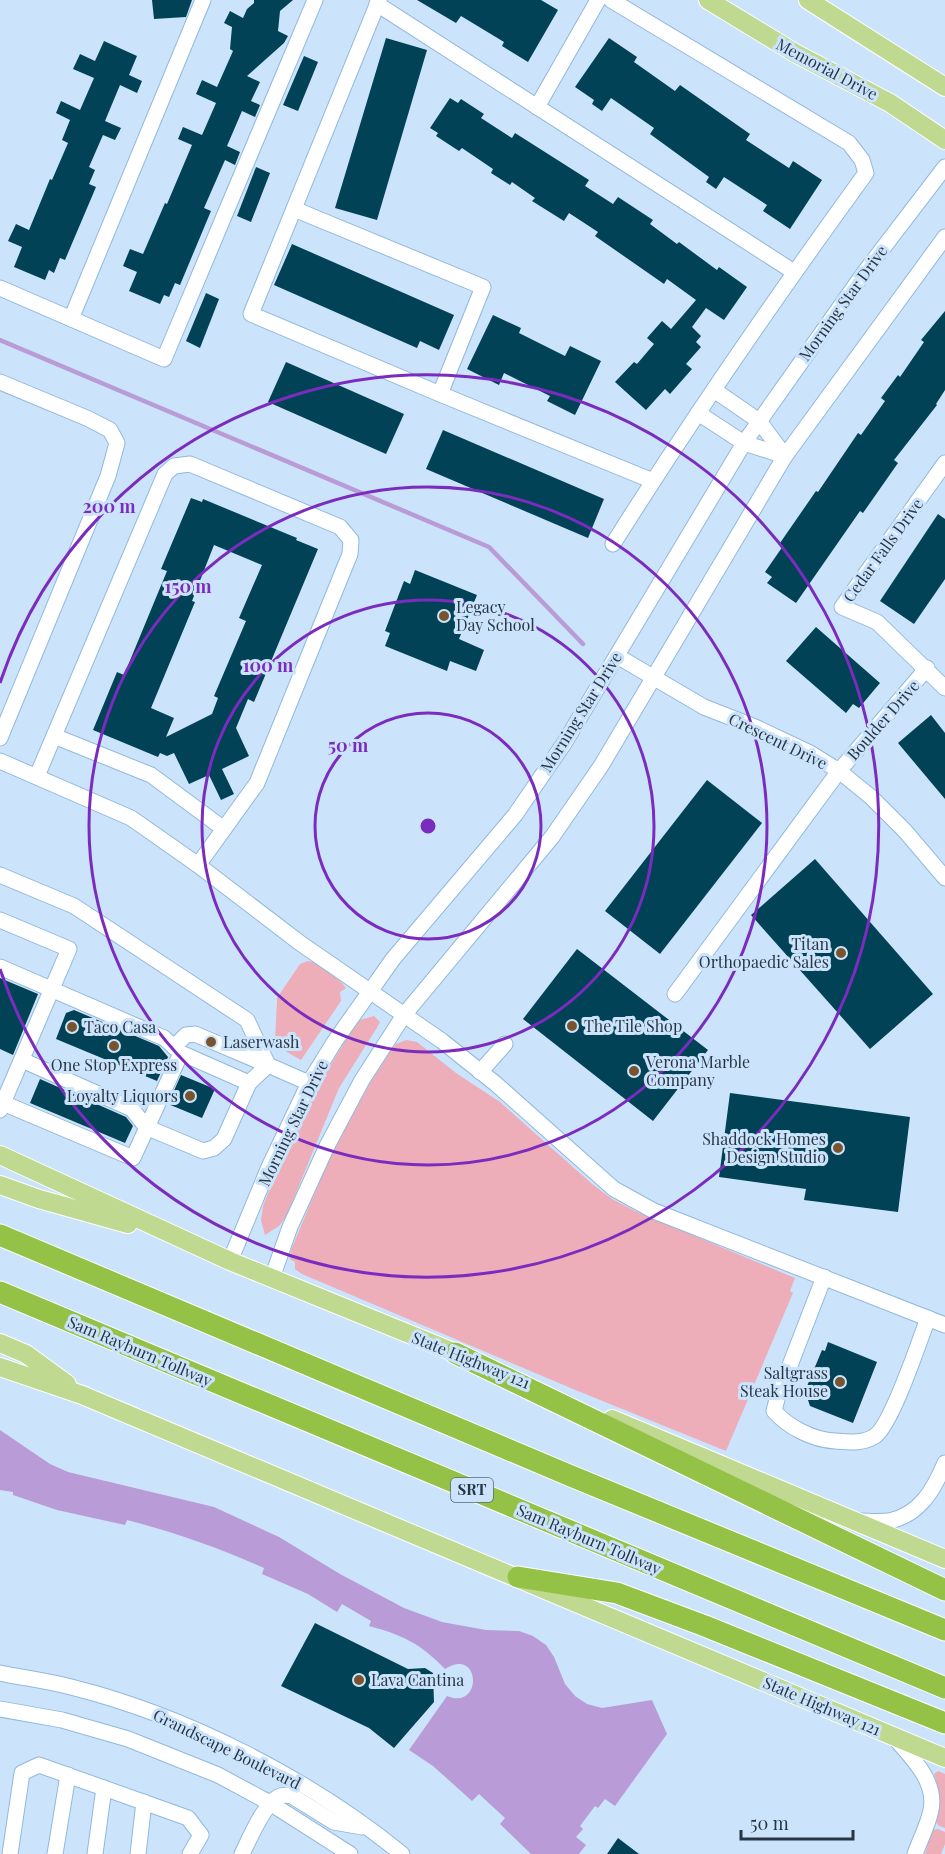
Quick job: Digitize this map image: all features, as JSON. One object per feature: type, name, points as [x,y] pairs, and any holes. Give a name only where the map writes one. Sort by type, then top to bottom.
[{"type":"highway","points":[[0,1235],[571,1476],[945,1630]]},
{"type":"highway","name":"Sam Rayburn Tollway","points":[[0,1292],[945,1688]]},
{"type":"highway","points":[[455,1353],[945,1590]]},
{"type":"highway","points":[[518,1577],[617,1593],[945,1723]]},
{"type":"main road","name":"Memorial Drive","points":[[708,0],[795,53],[890,103],[945,140]]},
{"type":"main road","points":[[808,0],[945,87]]},
{"type":"main road","name":"State Highway 121","points":[[0,1155],[230,1261],[945,1559]]},
{"type":"main road","points":[[0,1185],[39,1199],[182,1239]]},
{"type":"main road","points":[[0,1343],[26,1354],[82,1395]]},
{"type":"main road","name":"State Highway 121","points":[[0,1367],[82,1395],[945,1758]]},
{"type":"street","points":[[71,319],[203,0]]},
{"type":"street","points":[[0,288],[164,359],[315,0]]},
{"type":"street","points":[[537,107],[598,0]]},
{"type":"street","points":[[611,0],[849,142],[862,160],[866,173],[794,272],[698,413],[613,544]]},
{"type":"street","points":[[653,481],[251,314],[378,2],[794,272]]},
{"type":"street","name":"Morning Star Drive","points":[[230,1261],[269,1167],[309,1083],[393,959],[515,815],[565,742],[744,443],[864,273],[945,167]]},
{"type":"street","points":[[294,209],[483,287],[440,394]]},
{"type":"street","points":[[272,1278],[290,1227],[327,1146],[362,1080],[404,1015],[552,837],[601,766],[785,456],[945,237]]},
{"type":"street","points":[[0,738],[108,476],[117,442],[110,430],[89,419],[1,386]]},
{"type":"street","points":[[714,390],[759,421],[785,456]]},
{"type":"street","points":[[698,413],[744,443],[785,456]]},
{"type":"street","name":"Cedar Falls Drive","points":[[927,668],[877,622],[842,607],[939,483],[945,463]]},
{"type":"street","points":[[37,776],[165,474],[174,466],[190,464],[340,527],[351,540],[350,554],[257,783],[198,865]]},
{"type":"street","name":"Crescent Drive","points":[[617,656],[704,707],[755,726],[810,753],[839,771],[871,797],[905,831],[945,878]]},
{"type":"street","points":[[927,668],[945,688]]},
{"type":"street","name":"Boulder Drive","points":[[675,994],[839,771],[927,668]]},
{"type":"street","points":[[54,736],[151,776],[224,829]]},
{"type":"street","points":[[0,761],[131,818],[198,865],[300,943],[442,1041],[633,1201],[945,1325]]},
{"type":"street","points":[[0,875],[74,906],[247,1020],[268,1065]]},
{"type":"street","points":[[0,920],[69,949],[22,1059],[5,1082],[2,1106],[133,1158],[177,1050],[186,1035],[195,1034],[309,1083]]},
{"type":"street","points":[[0,967],[164,1038],[177,1050],[249,1083]]},
{"type":"street","points":[[480,1072],[505,1044]]},
{"type":"street","points":[[22,1059],[132,1110],[146,1127],[199,1150],[214,1148],[224,1139],[249,1083],[268,1065]]},
{"type":"street","points":[[824,1277],[774,1411],[784,1422],[823,1441],[865,1441],[877,1435],[889,1417],[928,1318]]},
{"type":"street","points":[[852,1521],[890,1521],[917,1509],[936,1485],[945,1463]]},
{"type":"street","name":"Grandscape Boulevard","points":[[0,1673],[71,1687],[163,1717],[206,1735],[300,1783],[370,1828],[402,1854]]},
{"type":"street","name":"Grandscape Boulevard","points":[[0,1709],[62,1720],[128,1739],[218,1775],[270,1803],[350,1854]]},
{"type":"street","points":[[894,1737],[920,1768],[932,1790],[932,1809],[915,1854]]},
{"type":"street","points":[[10,1854],[22,1773],[39,1765],[188,1818],[201,1835],[190,1854]]},
{"type":"street","points":[[55,1854],[68,1775]]},
{"type":"street","points":[[95,1854],[104,1788]]},
{"type":"street","points":[[242,1854],[270,1803],[284,1795],[292,1796],[334,1822],[370,1828]]},
{"type":"street","points":[[138,1854],[144,1802]]},
{"type":"shaded area","points":[[308,961],[329,971],[346,988],[340,992],[341,1001],[301,1060],[278,1047],[275,1040],[277,998],[300,964]]},
{"type":"shaded area","points":[[374,1016],[380,1022],[339,1088],[287,1215],[279,1226],[265,1235],[261,1220],[263,1206],[281,1161],[321,1081],[353,1028],[360,1020]]},
{"type":"shaded area","points":[[406,1040],[417,1042],[456,1073],[500,1102],[612,1199],[635,1211],[795,1278],[790,1291],[793,1293],[726,1451],[573,1389],[302,1274],[295,1269],[295,1262],[290,1259],[291,1250],[329,1159],[369,1085],[391,1050],[396,1044]]},
{"type":"shaded area","points":[[0,1430],[50,1464],[68,1472],[214,1507],[279,1537],[340,1574],[404,1608],[442,1622],[486,1630],[519,1631],[533,1636],[546,1645],[554,1657],[565,1684],[575,1696],[587,1704],[602,1708],[652,1700],[667,1734],[615,1806],[605,1799],[598,1808],[595,1806],[580,1826],[583,1829],[576,1837],[586,1845],[579,1854],[531,1854],[500,1824],[505,1818],[479,1794],[472,1801],[433,1766],[409,1750],[447,1696],[459,1698],[467,1695],[472,1688],[471,1671],[466,1666],[457,1664],[445,1669],[419,1646],[369,1626],[371,1621],[342,1604],[337,1612],[308,1594],[262,1574],[264,1568],[213,1547],[127,1520],[125,1525],[57,1510],[13,1495],[13,1492],[0,1490]]},
{"type":"shaded area","points":[[938,1771],[945,1774],[945,1828],[936,1822],[940,1798],[934,1774]]},
{"type":"shaded area","points":[[938,1829],[945,1832],[945,1844],[941,1854],[925,1854],[932,1830]]},
{"type":"building","points":[[152,0],[192,0],[186,17],[154,19]]},
{"type":"building","points":[[254,0],[293,0],[280,11],[278,31],[288,36],[284,43],[247,76],[260,82],[251,101],[260,105],[255,117],[242,111],[227,146],[240,152],[235,165],[225,160],[204,208],[211,211],[180,285],[175,283],[169,297],[164,295],[160,304],[129,291],[137,272],[123,266],[130,249],[143,254],[165,203],[167,204],[192,145],[178,139],[183,127],[202,135],[216,103],[196,94],[202,80],[217,87],[233,51],[230,49],[232,27],[224,23],[230,11],[243,18]]},
{"type":"building","points":[[417,0],[541,0],[558,10],[528,62],[502,46],[504,42],[461,16],[456,23]]},
{"type":"building","points":[[386,38],[427,50],[377,220],[335,208]]},
{"type":"building","points":[[609,38],[637,57],[634,62],[675,91],[680,85],[750,134],[746,140],[789,168],[793,161],[822,180],[790,229],[763,211],[767,205],[724,177],[716,189],[706,182],[709,177],[650,134],[654,128],[611,98],[602,111],[592,104],[594,100],[575,87]]},
{"type":"building","points":[[104,41],[137,56],[129,75],[142,81],[137,93],[120,85],[105,121],[121,128],[115,140],[103,135],[89,167],[95,170],[89,184],[96,187],[65,260],[60,258],[54,273],[49,270],[45,280],[14,267],[22,247],[8,241],[16,224],[29,230],[68,143],[62,140],[70,120],[56,113],[61,101],[80,110],[94,78],[73,69],[80,54],[95,61]]},
{"type":"building","points":[[304,56],[318,62],[298,111],[283,105]]},
{"type":"building","points":[[450,98],[458,103],[461,99],[484,114],[481,118],[512,138],[515,133],[589,180],[585,186],[613,204],[618,197],[653,220],[650,224],[677,244],[679,242],[717,270],[719,267],[747,287],[724,320],[706,308],[692,327],[701,336],[696,342],[701,347],[686,364],[692,369],[670,394],[665,389],[646,410],[615,382],[634,362],[637,364],[654,344],[647,338],[662,321],[671,329],[696,300],[667,279],[664,284],[595,236],[598,232],[569,213],[564,221],[532,201],[535,198],[512,182],[510,185],[491,173],[493,169],[462,148],[459,151],[436,136],[438,133],[430,128]]},
{"type":"building","points":[[256,167],[270,173],[251,222],[237,216]]},
{"type":"building","points":[[292,244],[454,315],[439,350],[420,341],[417,348],[274,285]]},
{"type":"building","points":[[206,293],[219,299],[200,348],[186,341]]},
{"type":"building","points":[[945,311],[945,390],[937,405],[894,460],[898,463],[863,513],[860,511],[796,603],[767,583],[772,577],[765,572],[783,546],[780,543],[858,433],[861,435],[885,401],[881,398],[898,375],[900,377],[924,342],[921,340]]},
{"type":"building","points":[[493,315],[521,328],[519,333],[565,356],[570,346],[601,361],[575,415],[547,401],[550,396],[504,373],[499,385],[467,369]]},
{"type":"building","points":[[286,362],[404,414],[386,454],[268,402]]},
{"type":"building","points":[[443,430],[604,499],[588,538],[426,469]]},
{"type":"building","points":[[191,498],[202,502],[203,499],[318,549],[254,702],[248,699],[236,728],[249,756],[222,769],[234,794],[221,800],[209,775],[189,784],[174,753],[167,756],[160,753],[158,757],[93,730],[117,672],[124,675],[167,571],[161,569]],"holes":[[[214,545],[262,565],[239,618],[246,621],[214,696],[218,698],[212,714],[166,737],[174,718],[151,708],[195,602],[192,601]]]},
{"type":"building","points":[[938,514],[945,519],[945,579],[914,624],[880,601]]},
{"type":"building","points":[[415,570],[477,595],[459,639],[484,650],[476,671],[450,661],[447,671],[385,646],[390,633],[385,631],[404,581],[410,584]]},
{"type":"building","points":[[816,627],[880,683],[859,708],[853,704],[846,713],[786,661]]},
{"type":"building","points":[[931,715],[945,733],[945,799],[898,743]]},
{"type":"building","points":[[707,780],[762,823],[660,954],[605,911]]},
{"type":"building","points":[[815,859],[933,994],[870,1049],[751,915]]},
{"type":"building","points":[[577,949],[708,1050],[653,1121],[523,1019]]},
{"type":"building","points":[[0,978],[38,994],[13,1055],[0,1049]]},
{"type":"building","points":[[74,1010],[159,1046],[168,1057],[157,1081],[56,1039],[66,1013]]},
{"type":"building","name":"Loyalty Liquors","points":[[181,1075],[215,1089],[202,1118],[168,1104]]},
{"type":"building","points":[[40,1079],[126,1117],[133,1126],[125,1143],[30,1103]]},
{"type":"building","points":[[730,1093],[910,1117],[898,1212],[804,1200],[806,1189],[719,1177]]},
{"type":"building","points":[[828,1342],[877,1362],[853,1423],[810,1406],[805,1391],[822,1350],[825,1351]]},
{"type":"building","name":"Lava Cantina","points":[[315,1623],[408,1669],[425,1668],[433,1673],[434,1702],[394,1748],[369,1728],[281,1686]]},
{"type":"building","points":[[618,1838],[639,1854],[607,1854]]},
{"type":"waterway","points":[[0,340],[489,547],[583,644]]},
{"type":"place","name":"Legacy Day School","points":[[444,616]]},
{"type":"place","name":"Titan Orthopaedic Sales","points":[[841,953]]},
{"type":"place","name":"The Tile Shop","points":[[572,1026]]},
{"type":"place","name":"Taco Casa","points":[[72,1027]]},
{"type":"place","name":"Laserwash","points":[[211,1042]]},
{"type":"place","name":"One Stop Express","points":[[114,1046]]},
{"type":"place","name":"Verona Marble Company","points":[[634,1071]]},
{"type":"place","name":"Loyalty Liquors","points":[[190,1096]]},
{"type":"place","name":"Shaddock Homes Design Studio","points":[[838,1148]]},
{"type":"place","name":"Saltgrass Steak House","points":[[840,1382]]},
{"type":"place","name":"Lava Cantina","points":[[359,1680]]}]
